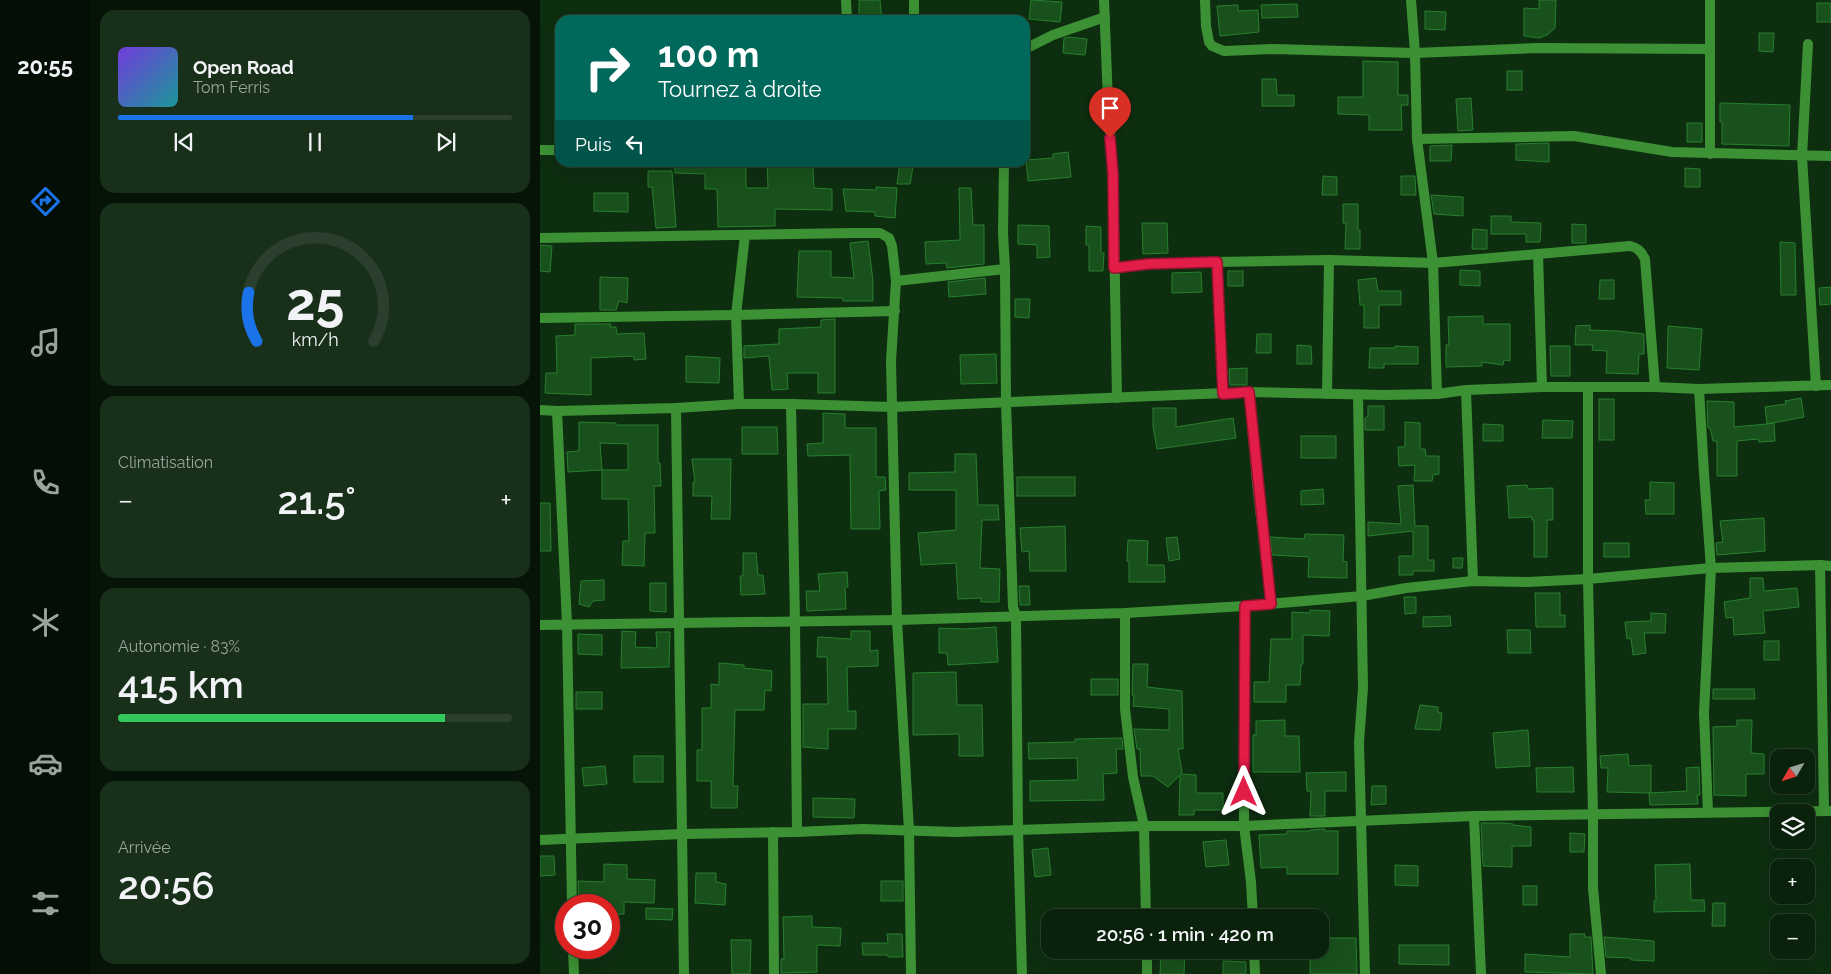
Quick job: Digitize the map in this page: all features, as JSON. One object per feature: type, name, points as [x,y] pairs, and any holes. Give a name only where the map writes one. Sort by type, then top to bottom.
[{"type":"street","points":[[846,0],[847,15]]},
{"type":"street","points":[[914,0],[914,15]]},
{"type":"street","points":[[1104,0],[1113,174],[1117,398]]},
{"type":"street","points":[[1205,0],[1209,42],[1212,46],[1224,51],[1273,50],[1415,53],[1537,48],[1710,49]]},
{"type":"street","points":[[1411,0],[1415,53],[1417,140],[1433,263],[1437,394]]},
{"type":"street","points":[[1710,0],[1710,154]]},
{"type":"street","points":[[1030,46],[1053,35],[1105,17]]},
{"type":"street","points":[[1808,44],[1802,156],[1816,386]]},
{"type":"street","points":[[1417,140],[1574,136],[1672,152],[1831,156]]},
{"type":"street","points":[[540,150],[555,150]]},
{"type":"street","points":[[1004,167],[1002,233],[1005,269],[1006,403],[1013,607],[1016,616],[1018,829],[1022,974]]},
{"type":"street","points":[[540,238],[880,233],[888,238],[892,246],[896,281],[891,360],[892,407],[897,620],[909,831],[911,974]]},
{"type":"street","points":[[739,404],[736,316],[745,235]]},
{"type":"street","points":[[1114,268],[1148,264],[1329,260],[1433,263],[1630,246],[1642,252],[1645,259],[1655,387]]},
{"type":"street","points":[[1538,254],[1542,387]]},
{"type":"street","points":[[1327,394],[1329,260]]},
{"type":"street","points":[[1217,262],[1223,394]]},
{"type":"street","points":[[896,281],[1005,269]]},
{"type":"street","points":[[540,318],[736,316],[895,311]]},
{"type":"street","points":[[540,410],[676,408],[739,404],[892,407],[1249,392],[1358,395],[1437,394],[1466,390],[1542,387],[1700,389],[1831,385]]},
{"type":"street","points":[[1588,388],[1588,579],[1593,888],[1601,974]]},
{"type":"street","points":[[1700,389],[1711,568],[1704,713],[1708,812]]},
{"type":"street","points":[[1466,390],[1472,581]]},
{"type":"street","points":[[1249,392],[1271,604]]},
{"type":"street","points":[[1358,395],[1363,688],[1360,742],[1365,974]]},
{"type":"street","points":[[791,404],[796,832]]},
{"type":"street","points":[[676,408],[684,974]]},
{"type":"street","points":[[557,411],[567,624],[572,894]]},
{"type":"street","points":[[540,840],[862,829],[955,832],[1144,826],[1244,826],[1474,816],[1828,811],[1820,566]]},
{"type":"street","points":[[540,625],[897,620],[1125,613],[1245,606],[1362,596],[1406,588],[1472,581],[1528,582],[1588,579],[1711,568],[1831,566]]},
{"type":"street","points":[[1245,606],[1244,826],[1251,882],[1252,909]]},
{"type":"street","points":[[1125,613],[1125,709],[1133,777],[1144,826],[1146,909]]},
{"type":"street","points":[[1474,816],[1481,974]]},
{"type":"street","points":[[773,832],[774,974]]},
{"type":"street","points":[[573,959],[574,974]]},
{"type":"street","points":[[1147,959],[1147,974]]},
{"type":"street","points":[[1254,959],[1255,974]]},
{"type":"building","points":[[859,0],[880,0],[882,15],[859,15]]},
{"type":"building","points":[[1031,0],[1062,2],[1060,22],[1030,19]]},
{"type":"building","points":[[1539,0],[1556,0],[1555,28],[1547,35],[1539,38],[1524,36],[1524,8],[1539,9]]},
{"type":"building","points":[[1817,3],[1831,3],[1831,22],[1817,22]]},
{"type":"building","points":[[1297,4],[1298,17],[1262,18],[1261,5]]},
{"type":"building","points":[[1238,5],[1238,11],[1258,10],[1259,32],[1220,36],[1217,6]]},
{"type":"building","points":[[1425,11],[1446,12],[1445,30],[1425,29]]},
{"type":"building","points":[[1759,33],[1774,33],[1773,52],[1759,51]]},
{"type":"building","points":[[1064,38],[1087,39],[1085,55],[1063,53]]},
{"type":"building","points":[[1363,61],[1398,62],[1398,95],[1408,95],[1408,105],[1401,105],[1402,130],[1369,130],[1369,115],[1338,114],[1338,97],[1363,97]]},
{"type":"building","points":[[1507,71],[1522,71],[1522,90],[1507,90]]},
{"type":"building","points":[[1262,79],[1276,79],[1277,95],[1294,95],[1294,106],[1262,106]]},
{"type":"building","points":[[1471,98],[1473,130],[1458,131],[1456,99]]},
{"type":"building","points":[[1720,103],[1790,105],[1789,146],[1722,144]]},
{"type":"building","points":[[1687,123],[1702,123],[1702,142],[1687,142]]},
{"type":"building","points":[[1549,143],[1549,162],[1516,160],[1516,144]]},
{"type":"building","points":[[1452,145],[1451,161],[1430,161],[1430,146]]},
{"type":"building","points":[[1068,152],[1071,177],[1028,181],[1027,167],[1030,167],[1030,160],[1053,158],[1053,154]]},
{"type":"building","points":[[675,167],[746,167],[746,188],[768,188],[767,167],[813,167],[814,188],[832,189],[832,210],[775,209],[775,226],[718,227],[717,189],[705,189],[705,174],[675,173]]},
{"type":"building","points":[[899,167],[913,167],[910,184],[897,184]]},
{"type":"building","points":[[1685,168],[1700,169],[1700,187],[1685,187]]},
{"type":"building","points":[[648,171],[672,171],[676,227],[656,228],[652,187],[648,187]]},
{"type":"building","points":[[1323,176],[1337,177],[1337,195],[1322,195]]},
{"type":"building","points":[[1401,176],[1415,176],[1416,195],[1401,195]]},
{"type":"building","points":[[876,187],[897,188],[895,218],[875,216],[875,212],[846,211],[843,189],[876,190]]},
{"type":"building","points":[[959,188],[971,188],[973,225],[984,225],[984,264],[947,268],[946,263],[926,264],[925,242],[960,240]]},
{"type":"building","points":[[594,193],[628,193],[628,212],[594,211]]},
{"type":"building","points":[[1431,195],[1463,197],[1463,216],[1434,214]]},
{"type":"building","points":[[1343,204],[1358,204],[1360,249],[1345,249],[1346,223],[1343,223]]},
{"type":"building","points":[[1491,216],[1511,216],[1511,222],[1541,223],[1540,242],[1526,242],[1526,234],[1491,234]]},
{"type":"building","points":[[1142,223],[1167,223],[1168,253],[1143,254]]},
{"type":"building","points":[[1572,224],[1586,225],[1586,243],[1572,243]]},
{"type":"building","points":[[1018,225],[1049,226],[1050,257],[1037,258],[1037,245],[1018,244]]},
{"type":"building","points":[[1086,226],[1101,227],[1101,253],[1104,253],[1103,271],[1089,271],[1089,245],[1086,245]]},
{"type":"building","points":[[1473,229],[1487,230],[1487,249],[1472,249]]},
{"type":"building","points":[[868,241],[873,281],[873,301],[843,301],[843,298],[797,297],[799,251],[831,251],[831,277],[854,278],[850,243]]},
{"type":"building","points":[[1780,242],[1795,243],[1796,295],[1781,295]]},
{"type":"building","points":[[540,245],[552,246],[550,272],[540,271]]},
{"type":"building","points":[[1460,270],[1480,271],[1480,286],[1460,285]]},
{"type":"building","points":[[1228,271],[1243,271],[1243,286],[1228,286]]},
{"type":"building","points":[[1201,272],[1202,292],[1172,293],[1172,273]]},
{"type":"building","points":[[600,277],[628,278],[627,303],[619,301],[616,310],[600,310]]},
{"type":"building","points":[[985,278],[986,294],[949,297],[948,282]]},
{"type":"building","points":[[1376,278],[1378,291],[1401,291],[1401,305],[1379,305],[1379,328],[1364,328],[1364,305],[1360,305],[1358,280]]},
{"type":"building","points":[[1600,280],[1614,280],[1614,299],[1599,299]]},
{"type":"building","points":[[1831,287],[1831,304],[1820,305],[1819,288]]},
{"type":"building","points":[[1015,299],[1030,299],[1029,318],[1015,317]]},
{"type":"building","points":[[1483,316],[1483,324],[1510,324],[1510,361],[1504,360],[1503,365],[1482,362],[1482,366],[1446,367],[1446,345],[1449,345],[1448,317]]},
{"type":"building","points":[[835,319],[835,393],[818,393],[818,373],[787,373],[788,389],[772,390],[769,356],[744,358],[744,346],[779,344],[779,329],[821,327],[821,320]]},
{"type":"building","points":[[575,324],[611,324],[610,327],[616,327],[617,334],[644,333],[646,359],[634,360],[634,356],[591,358],[591,395],[545,393],[546,373],[557,373],[556,336],[575,335]]},
{"type":"building","points":[[1590,325],[1590,330],[1644,334],[1644,354],[1639,354],[1638,374],[1606,373],[1607,351],[1592,350],[1593,345],[1575,345],[1576,326]]},
{"type":"building","points":[[1668,326],[1702,329],[1699,370],[1667,368]]},
{"type":"building","points":[[1257,334],[1271,334],[1271,353],[1256,353]]},
{"type":"building","points":[[1297,345],[1311,346],[1312,364],[1297,364]]},
{"type":"building","points":[[1395,346],[1418,347],[1418,364],[1384,364],[1384,368],[1369,368],[1370,348],[1395,348]]},
{"type":"building","points":[[1550,346],[1570,346],[1570,376],[1551,376]]},
{"type":"building","points":[[996,354],[997,383],[961,384],[960,355]]},
{"type":"building","points":[[686,356],[720,358],[719,383],[686,382]]},
{"type":"building","points":[[1247,368],[1247,385],[1230,385],[1229,369]]},
{"type":"building","points":[[1801,398],[1804,417],[1767,424],[1765,407],[1786,404],[1785,401]]},
{"type":"building","points":[[1599,399],[1614,399],[1614,440],[1599,440]]},
{"type":"building","points":[[1707,401],[1734,402],[1734,427],[1774,423],[1775,441],[1759,442],[1758,439],[1737,441],[1737,476],[1717,476],[1717,441],[1713,441],[1710,428],[1708,428]]},
{"type":"building","points":[[1368,406],[1384,406],[1384,430],[1365,430]]},
{"type":"building","points":[[1153,408],[1176,408],[1176,427],[1233,418],[1236,438],[1157,449],[1153,426]]},
{"type":"building","points":[[823,413],[845,414],[845,428],[876,428],[876,477],[885,477],[886,490],[879,491],[880,529],[851,529],[850,455],[808,456],[807,444],[823,443]]},
{"type":"building","points":[[1543,420],[1573,421],[1572,438],[1542,438]]},
{"type":"building","points":[[579,422],[616,423],[616,425],[658,425],[658,463],[660,463],[661,486],[654,486],[655,533],[645,533],[644,566],[622,565],[623,541],[629,541],[628,499],[602,499],[602,470],[568,472],[567,452],[579,451]],"holes":[[[600,443],[628,444],[628,470],[602,470]]]},
{"type":"building","points":[[1405,422],[1420,423],[1420,449],[1425,449],[1426,456],[1439,456],[1439,474],[1433,475],[1432,481],[1414,481],[1415,465],[1399,466],[1398,447],[1405,447]]},
{"type":"building","points":[[1483,424],[1503,425],[1503,441],[1483,441]]},
{"type":"building","points":[[742,427],[777,427],[778,454],[742,454]]},
{"type":"building","points":[[1301,436],[1336,436],[1336,458],[1301,458]]},
{"type":"building","points":[[955,454],[976,454],[978,505],[998,505],[999,520],[982,520],[980,568],[1000,569],[999,602],[981,602],[981,598],[958,599],[956,563],[921,565],[918,533],[956,530],[956,490],[909,490],[909,473],[955,472]]},
{"type":"building","points":[[692,459],[731,459],[730,519],[711,519],[712,496],[693,496],[693,482],[695,482]]},
{"type":"building","points":[[1017,477],[1075,477],[1075,496],[1017,496]]},
{"type":"building","points":[[1650,482],[1674,483],[1674,514],[1646,514],[1645,500],[1650,500]]},
{"type":"building","points":[[1413,485],[1415,526],[1428,526],[1428,560],[1434,560],[1434,571],[1413,571],[1413,575],[1399,575],[1399,556],[1413,556],[1413,531],[1368,536],[1368,522],[1401,524],[1398,486]]},
{"type":"building","points":[[1527,485],[1528,489],[1553,488],[1553,520],[1547,520],[1547,557],[1534,557],[1534,520],[1532,520],[1532,517],[1509,518],[1507,486]]},
{"type":"building","points":[[1323,489],[1324,504],[1301,505],[1301,491]]},
{"type":"building","points":[[540,503],[550,503],[551,551],[540,551]]},
{"type":"building","points":[[1764,518],[1765,551],[1717,555],[1716,543],[1723,542],[1720,521]]},
{"type":"building","points":[[1065,526],[1066,571],[1030,571],[1029,551],[1022,552],[1020,528]]},
{"type":"building","points":[[1305,534],[1344,535],[1343,561],[1347,562],[1347,578],[1308,577],[1309,557],[1272,555],[1270,537],[1304,539]]},
{"type":"building","points":[[1177,537],[1180,559],[1169,561],[1166,538]]},
{"type":"building","points":[[1128,540],[1148,541],[1147,565],[1164,565],[1165,582],[1129,582]]},
{"type":"building","points":[[1604,543],[1629,543],[1629,557],[1604,557]]},
{"type":"building","points":[[743,553],[756,553],[758,575],[763,575],[765,594],[741,595],[740,576],[743,576]]},
{"type":"building","points":[[1453,558],[1463,558],[1462,568],[1453,568]]},
{"type":"building","points":[[847,572],[848,587],[845,587],[846,609],[807,611],[806,591],[820,591],[818,574]]},
{"type":"building","points":[[1750,578],[1763,578],[1764,591],[1797,588],[1799,607],[1763,611],[1765,633],[1734,635],[1733,617],[1726,618],[1724,602],[1750,598]]},
{"type":"building","points":[[604,580],[604,600],[593,601],[589,607],[579,604],[581,581]]},
{"type":"building","points":[[650,583],[666,583],[666,612],[650,611]]},
{"type":"building","points":[[1019,586],[1029,586],[1030,605],[1020,605]]},
{"type":"building","points":[[1535,593],[1560,593],[1560,615],[1565,615],[1565,627],[1536,627]]},
{"type":"building","points":[[1404,597],[1416,597],[1416,613],[1405,614]]},
{"type":"building","points":[[1310,610],[1330,611],[1329,636],[1303,635],[1303,664],[1301,664],[1300,685],[1286,685],[1286,702],[1254,702],[1254,682],[1269,682],[1271,639],[1292,639],[1292,612],[1310,613]]},
{"type":"building","points":[[1651,613],[1666,614],[1665,633],[1644,633],[1646,653],[1633,655],[1631,638],[1627,639],[1625,622],[1651,621]]},
{"type":"building","points":[[1450,616],[1451,626],[1423,627],[1423,617]]},
{"type":"building","points":[[996,627],[998,662],[948,665],[947,653],[939,653],[939,628]]},
{"type":"building","points":[[1507,630],[1530,630],[1531,653],[1508,653]]},
{"type":"building","points":[[622,631],[636,632],[635,647],[657,648],[656,632],[670,632],[669,667],[621,668]]},
{"type":"building","points":[[851,631],[870,631],[870,651],[878,650],[878,666],[847,667],[848,711],[856,711],[856,729],[828,729],[828,749],[803,747],[803,704],[828,704],[827,657],[817,657],[818,637],[851,639]]},
{"type":"building","points":[[578,634],[602,635],[602,655],[578,654]]},
{"type":"building","points":[[1764,641],[1779,641],[1779,660],[1764,660]]},
{"type":"building","points":[[719,663],[744,665],[744,668],[772,671],[771,691],[765,690],[764,710],[735,710],[733,786],[738,786],[737,808],[711,808],[711,781],[697,781],[697,750],[702,750],[702,708],[711,708],[711,684],[719,685]]},
{"type":"building","points":[[1133,664],[1148,664],[1147,687],[1182,691],[1183,749],[1178,749],[1181,774],[1196,775],[1196,793],[1223,793],[1223,810],[1194,810],[1194,815],[1179,815],[1180,775],[1168,787],[1153,776],[1141,776],[1140,749],[1137,749],[1134,729],[1169,730],[1169,709],[1133,706]]},
{"type":"building","points":[[956,672],[957,705],[982,705],[983,756],[959,756],[959,734],[913,735],[913,673]]},
{"type":"building","points":[[1091,679],[1118,679],[1118,695],[1091,695]]},
{"type":"building","points":[[1713,689],[1754,689],[1755,699],[1713,699]]},
{"type":"building","points":[[576,692],[602,692],[602,709],[576,709]]},
{"type":"building","points":[[1420,705],[1438,707],[1438,712],[1442,713],[1440,730],[1415,729]]},
{"type":"building","points":[[1285,720],[1285,736],[1299,736],[1300,772],[1253,772],[1253,735],[1256,735],[1256,721]]},
{"type":"building","points":[[1737,720],[1752,720],[1751,753],[1764,754],[1764,774],[1746,774],[1746,796],[1714,795],[1713,727],[1737,726]]},
{"type":"building","points":[[1528,730],[1530,766],[1496,768],[1493,733]]},
{"type":"building","points":[[1122,738],[1123,749],[1116,749],[1117,773],[1103,774],[1104,800],[1030,801],[1030,781],[1077,780],[1078,778],[1077,758],[1029,759],[1028,743]]},
{"type":"building","points":[[1628,754],[1629,766],[1651,765],[1651,793],[1607,792],[1608,768],[1601,768],[1600,756]]},
{"type":"building","points":[[634,756],[663,756],[663,782],[634,782]]},
{"type":"building","points":[[605,766],[607,784],[584,786],[582,768]]},
{"type":"building","points":[[1573,767],[1574,792],[1537,792],[1536,768]]},
{"type":"building","points":[[1699,767],[1700,795],[1697,795],[1698,804],[1650,805],[1649,793],[1687,791],[1686,768]]},
{"type":"building","points":[[1346,772],[1346,791],[1325,791],[1325,816],[1310,816],[1311,791],[1307,791],[1306,773]]},
{"type":"building","points":[[1372,786],[1386,786],[1386,804],[1371,805]]},
{"type":"building","points":[[813,798],[855,799],[854,818],[813,817]]},
{"type":"building","points":[[1481,823],[1505,823],[1531,827],[1531,846],[1512,846],[1512,867],[1483,866]]},
{"type":"building","points":[[1325,829],[1325,831],[1338,831],[1338,874],[1287,874],[1287,867],[1261,868],[1259,835],[1287,834],[1287,831]]},
{"type":"building","points":[[1570,833],[1585,834],[1584,852],[1570,852]]},
{"type":"building","points":[[1226,840],[1229,865],[1206,867],[1203,842]]},
{"type":"building","points":[[1048,848],[1051,875],[1035,877],[1032,850]]},
{"type":"building","points":[[540,856],[554,856],[555,875],[540,876]]},
{"type":"building","points":[[604,864],[627,865],[627,879],[655,880],[654,903],[624,902],[624,914],[620,914],[620,894],[579,894],[578,881],[604,882]]},
{"type":"building","points":[[1690,864],[1691,900],[1704,900],[1705,911],[1654,912],[1654,901],[1656,901],[1655,865]]},
{"type":"building","points":[[1395,865],[1418,866],[1418,886],[1395,885]]},
{"type":"building","points":[[696,873],[716,873],[716,882],[726,884],[725,905],[695,903]]},
{"type":"building","points":[[881,881],[903,881],[903,901],[881,901]]},
{"type":"building","points":[[1523,886],[1537,886],[1537,905],[1523,905]]},
{"type":"building","points":[[1713,903],[1725,903],[1725,926],[1712,926]]},
{"type":"building","points":[[646,908],[673,909],[672,920],[646,919]]},
{"type":"building","points":[[812,916],[812,927],[841,928],[840,946],[817,945],[817,972],[781,973],[781,959],[784,959],[783,917]]},
{"type":"building","points":[[887,934],[902,934],[903,957],[863,955],[862,943],[888,943]]},
{"type":"building","points":[[1570,934],[1585,934],[1584,937],[1591,937],[1593,974],[1525,972],[1525,954],[1570,957]]},
{"type":"building","points":[[1604,937],[1654,941],[1654,961],[1606,957]]},
{"type":"building","points":[[1329,938],[1356,938],[1357,974],[1310,974],[1310,959],[1329,959]]},
{"type":"building","points":[[731,940],[751,940],[750,974],[732,974]]},
{"type":"building","points":[[1399,945],[1449,945],[1449,965],[1399,964]]},
{"type":"building","points":[[1161,959],[1185,959],[1184,974],[1160,974]]},
{"type":"building","points":[[1223,961],[1246,962],[1246,974],[1223,974]]},
{"type":"route","points":[[1110,138],[1113,174],[1114,268],[1148,264],[1217,262],[1223,394],[1249,392],[1271,604],[1245,606],[1244,792]]}]
